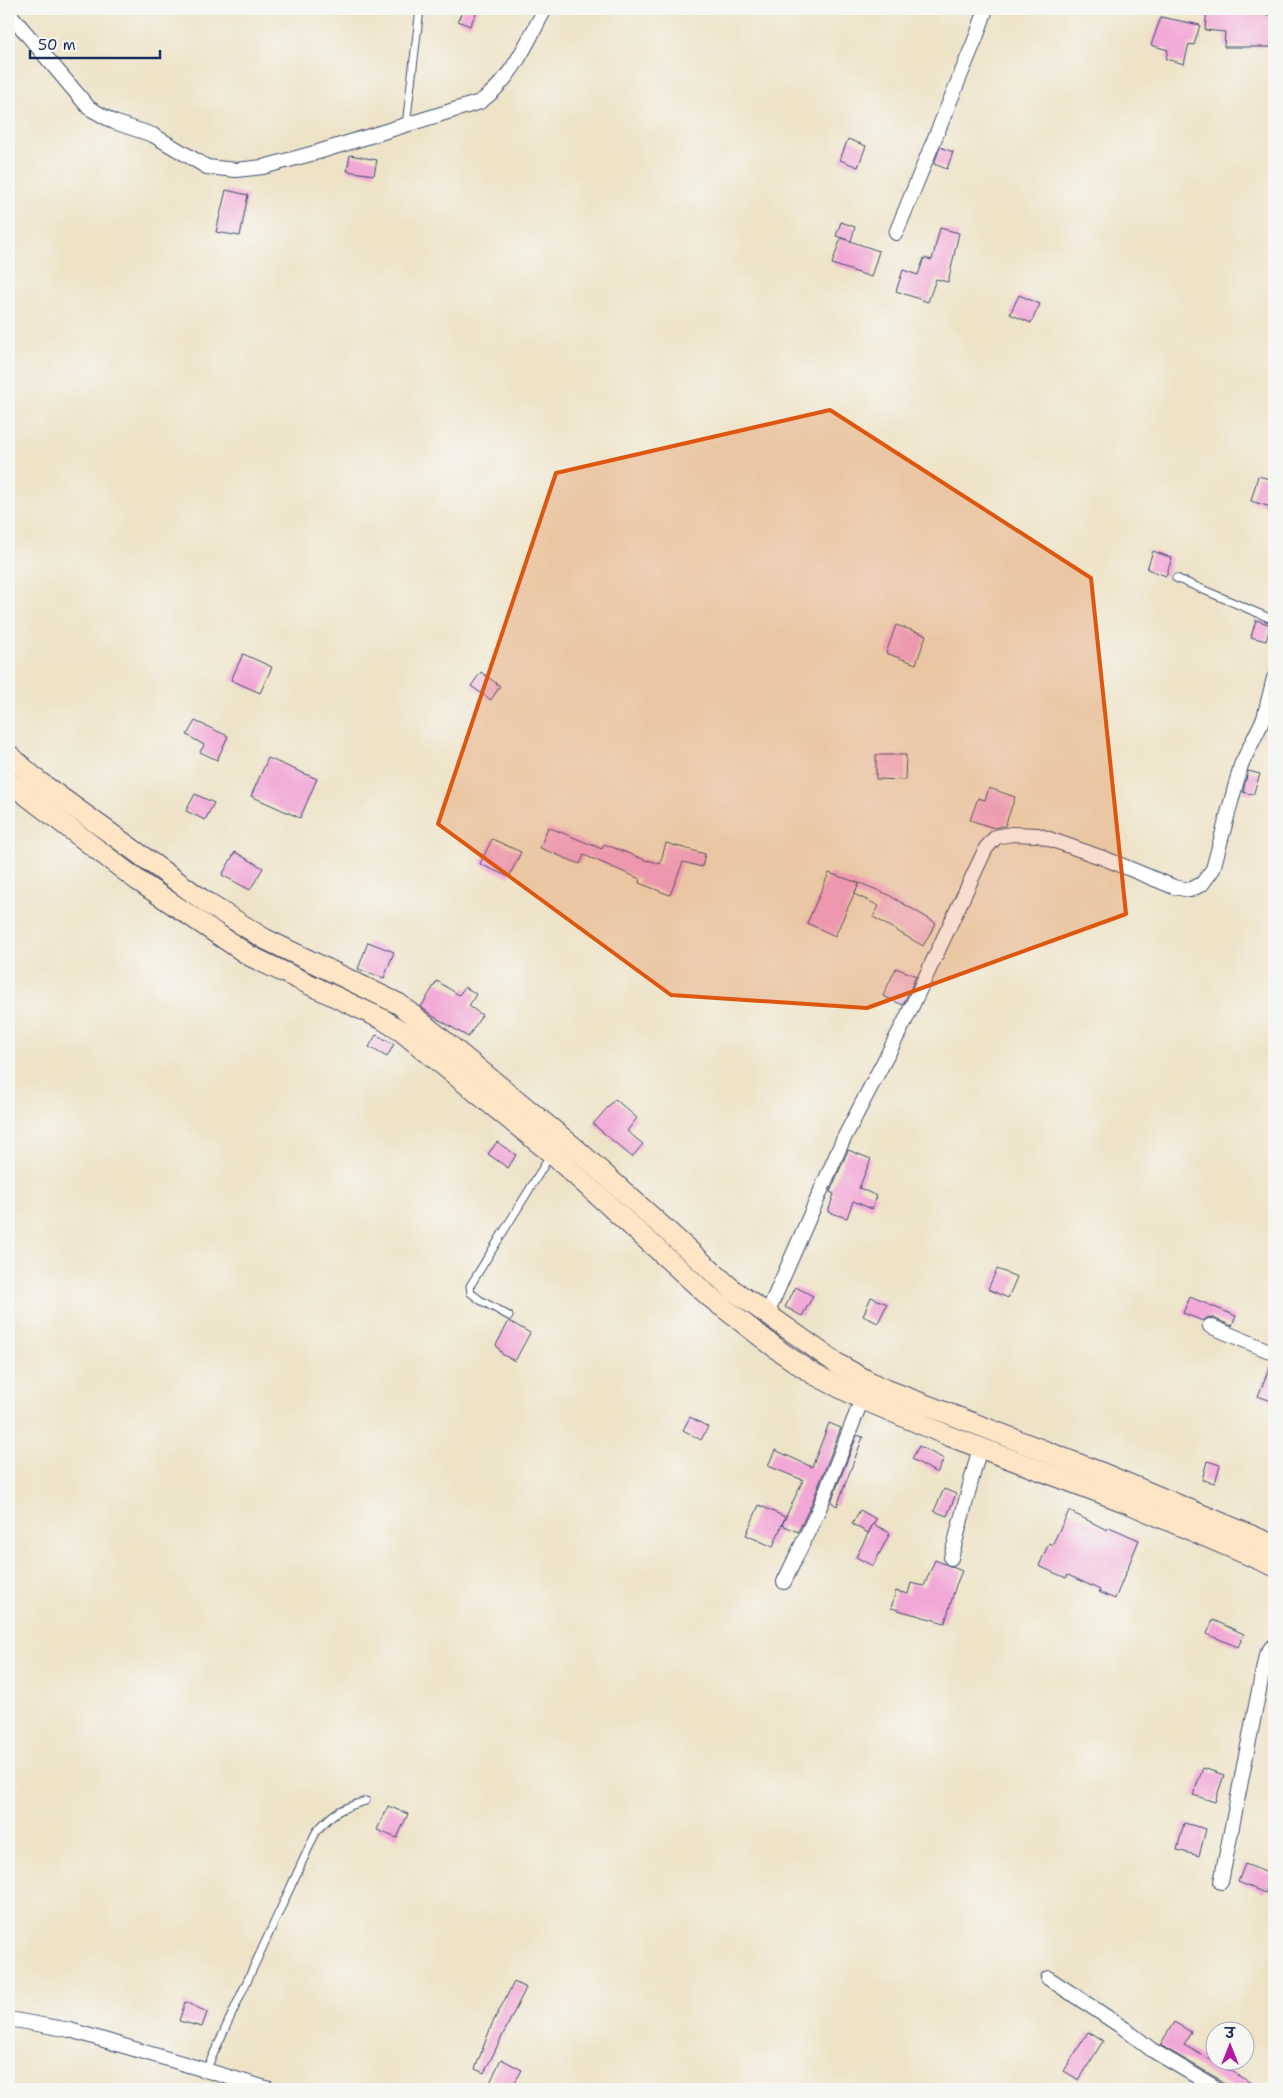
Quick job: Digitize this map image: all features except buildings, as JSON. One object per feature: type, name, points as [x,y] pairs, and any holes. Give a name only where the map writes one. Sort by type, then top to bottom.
[{"type":"street","points":[[9,13],[89,108],[114,122],[153,135],[207,166],[236,170],[263,167],[318,152],[480,102],[495,92],[508,76],[545,9]]},
{"type":"street","points":[[896,233],[986,9]]},
{"type":"street","points":[[767,1314],[843,1140],[908,1016],[986,848],[996,837],[1038,834],[1174,887],[1190,890],[1202,884],[1213,869],[1241,765],[1264,718],[1274,678]]},
{"type":"street","points":[[9,755],[38,781],[207,903],[265,939],[399,1004],[575,1148],[733,1290],[839,1365],[877,1386],[1102,1473],[1274,1544]]},
{"type":"street","points":[[9,782],[137,880],[243,952],[382,1019],[400,1031],[552,1153],[728,1312],[813,1374],[862,1399],[980,1447],[1130,1504],[1274,1566]]},
{"type":"street","points":[[1210,1326],[1274,1353]]},
{"type":"street","points":[[784,1582],[819,1509],[862,1399]]},
{"type":"street","points":[[951,1558],[980,1447]]},
{"type":"street","points":[[1221,1882],[1266,1656],[1274,1646]]},
{"type":"street","points":[[1048,1978],[1125,2029],[1152,2050],[1218,2089]]},
{"type":"street","points":[[9,2019],[70,2030],[268,2089]]},
{"type":"lane","points":[[406,125],[420,9]]},
{"type":"lane","points":[[1176,578],[1274,620]]},
{"type":"lane","points":[[509,1316],[480,1300],[471,1293],[470,1286],[552,1153]]},
{"type":"lane","points":[[206,2070],[316,1832],[330,1816],[346,1807],[366,1801]]},
{"type":"highlighted area","points":[[830,410],[1091,578],[1126,914],[867,1008],[671,995],[438,824],[556,473]]}]
